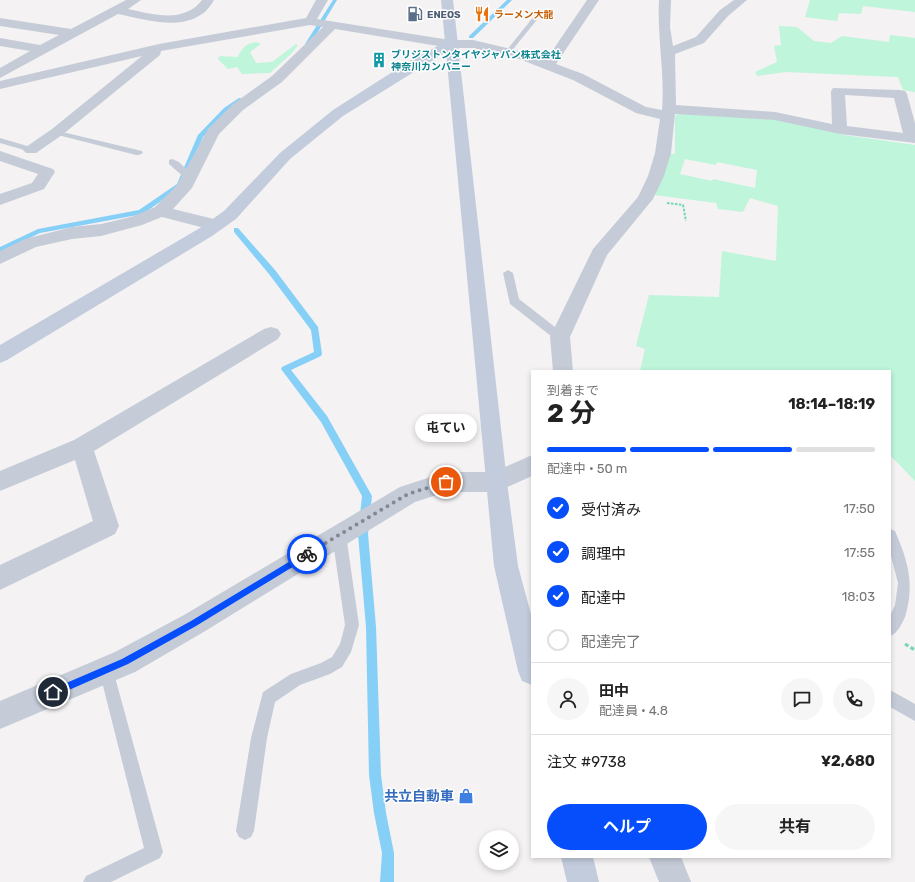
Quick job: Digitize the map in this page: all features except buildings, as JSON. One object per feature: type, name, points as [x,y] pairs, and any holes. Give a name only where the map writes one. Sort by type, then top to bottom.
[{"type":"street","points":[[0,74],[42,49],[135,0]]},
{"type":"street","points":[[118,10],[142,16],[179,20],[198,12],[208,0]]},
{"type":"street","points":[[311,22],[322,0]]},
{"type":"street","points":[[447,0],[450,44],[506,566],[529,647],[531,663]]},
{"type":"street","points":[[549,65],[593,0]]},
{"type":"street","points":[[563,370],[560,337],[599,253],[645,199],[656,176],[663,153],[670,100],[668,52],[664,27],[665,0]]},
{"type":"street","points":[[668,52],[700,40],[724,12],[741,0]]},
{"type":"street","points":[[0,22],[72,33]]},
{"type":"street","points":[[0,85],[159,48],[311,22],[450,44],[473,44],[508,52],[549,65],[641,110],[775,116],[840,130],[913,139],[900,94],[838,91],[840,130]]},
{"type":"street","points":[[0,258],[32,243],[72,233],[101,230],[136,221],[161,211],[184,188],[214,132],[238,107],[277,79],[305,53],[329,25]]},
{"type":"street","points":[[0,42],[42,49]]},
{"type":"street","points":[[0,355],[216,225],[230,215],[286,156],[338,113],[413,65],[450,44]]},
{"type":"street","points":[[31,150],[58,132],[159,48]]},
{"type":"street","points":[[0,156],[47,172],[38,186],[0,200]]},
{"type":"street","points":[[161,211],[216,225]]},
{"type":"street","points":[[0,481],[82,447],[271,334]]},
{"type":"street","points":[[0,578],[107,526],[82,447]]},
{"type":"street","points":[[0,715],[125,662],[193,624],[408,494],[446,482],[496,482],[531,465]]},
{"type":"street","points":[[577,858],[583,882]]},
{"type":"street","points":[[665,858],[675,882]]},
{"type":"lane","points":[[508,52],[541,11]]},
{"type":"lane","points":[[58,132],[139,153]]},
{"type":"lane","points":[[0,140],[31,150]]},
{"type":"lane","points":[[174,163],[190,178]]},
{"type":"lane","points":[[508,273],[514,301],[560,337]]},
{"type":"lane","points":[[245,831],[259,738],[268,697],[296,679],[325,669],[337,662],[346,647],[352,625],[339,535]]},
{"type":"lane","points":[[891,537],[900,558],[906,589],[900,615],[891,628]]},
{"type":"lane","points":[[92,882],[154,852],[106,670]]},
{"type":"lane","points":[[891,699],[915,713]]},
{"type":"path","points":[[645,199],[683,205],[686,221]]},
{"type":"green space","points":[[810,0],[915,0],[915,12],[863,6],[861,14],[839,13],[837,21],[805,17]]},
{"type":"green space","points":[[779,26],[797,27],[814,41],[831,43],[842,36],[889,42],[890,35],[915,38],[915,92],[903,90],[898,77],[786,72],[757,76],[755,72],[777,62],[774,46],[781,45]]},
{"type":"green space","points":[[256,42],[261,44],[250,52],[256,63],[272,62],[296,44],[298,45],[292,53],[270,73],[242,74],[237,67],[228,69],[218,59],[220,56],[238,57],[245,46]]},
{"type":"green space","points":[[680,112],[790,121],[804,123],[844,135],[915,145],[915,481],[891,456],[891,370],[640,370],[645,349],[636,346],[649,295],[719,297],[722,251],[776,261],[778,206],[750,198],[743,212],[718,209],[716,203],[655,195],[666,153],[675,154],[675,116]],"holes":[[[685,159],[716,165],[717,162],[757,170],[755,188],[680,174]]]},
{"type":"waterway","points":[[308,44],[335,0]]},
{"type":"waterway","points":[[471,37],[510,0]]},
{"type":"waterway","points":[[0,250],[38,231],[141,212],[180,185],[200,136],[226,109],[241,99]]},
{"type":"waterway","points":[[236,230],[272,272],[315,329],[318,354],[285,369],[324,419],[367,496],[363,534],[371,627],[375,775],[380,813],[388,853],[387,882]]},
{"type":"way so far","points":[[307,554],[408,494],[446,482]]},
{"type":"place","name":"ENEOS","points":[[415,14]]},
{"type":"place","name":"ラーメン大龍","points":[[482,14]]},
{"type":"place","name":"ブリジストンタイヤジャパン株式会社 神奈川カンパニー","points":[[379,60]]},
{"type":"place","name":"屯てい","points":[[446,482]]},
{"type":"place","name":"共立自動車","points":[[466,796]]},
{"type":"route","points":[[53,692],[125,662],[193,624],[307,554]]}]
